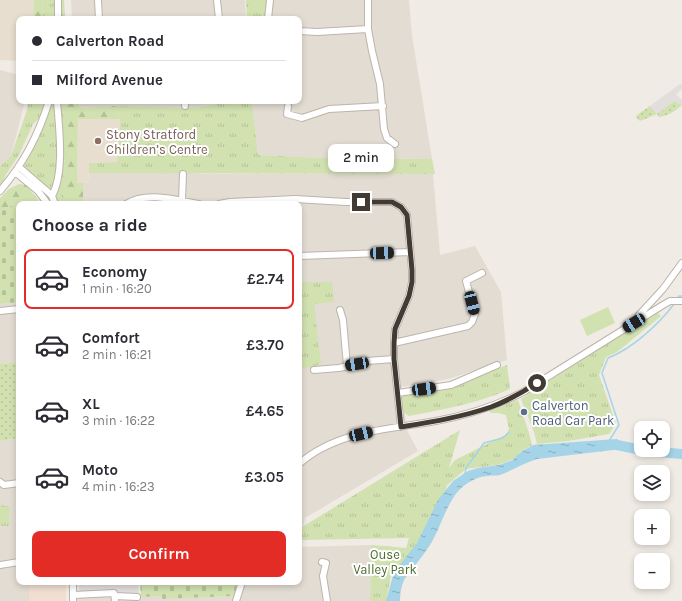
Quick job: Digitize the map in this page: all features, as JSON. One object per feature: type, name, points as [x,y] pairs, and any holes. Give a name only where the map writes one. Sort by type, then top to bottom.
[{"type":"street","points":[[58,0],[58,16]]},
{"type":"street","points":[[98,0],[99,16]]},
{"type":"street","points":[[218,0],[219,16]]},
{"type":"street","points":[[268,16],[270,0]]},
{"type":"street","points":[[368,0],[368,29],[380,84],[384,129],[387,138],[395,144]]},
{"type":"street","points":[[302,31],[317,32],[368,29]]},
{"type":"street","points":[[0,191],[29,151],[42,124],[48,104]]},
{"type":"street","points":[[52,196],[58,180],[59,127],[57,104]]},
{"type":"street","points":[[288,106],[287,114],[302,118],[329,110],[383,106]]},
{"type":"street","points":[[17,169],[38,182],[52,196],[54,201]]},
{"type":"street","points":[[17,169],[46,201]]},
{"type":"street","points":[[130,201],[154,196],[182,201],[183,174]]},
{"type":"street","points":[[263,201],[295,199],[346,202],[392,202],[401,207],[407,215],[412,282],[409,296],[395,329],[394,343],[394,359],[401,427]]},
{"type":"street","points":[[302,256],[410,252]]},
{"type":"street","points":[[634,323],[639,315],[663,289],[682,263]]},
{"type":"street","points":[[394,343],[468,326],[472,322],[475,314],[466,281],[482,273]]},
{"type":"street","points":[[302,461],[325,446],[351,436],[463,415],[504,402],[525,391],[634,323],[677,301],[663,289]]},
{"type":"street","points":[[340,310],[343,320],[347,366]]},
{"type":"street","points":[[0,311],[16,311]]},
{"type":"street","points":[[314,370],[321,366],[347,366],[367,361],[394,359]]},
{"type":"street","points":[[398,393],[451,385],[497,365]]},
{"type":"street","points":[[0,482],[4,485],[16,483]]},
{"type":"street","points":[[0,565],[16,562]]},
{"type":"street","points":[[326,563],[323,576],[327,601]]},
{"type":"street","points":[[73,585],[73,598],[114,593],[115,599],[137,597]]},
{"type":"street","points":[[236,601],[241,585]]},
{"type":"shaded area","points":[[0,0],[34,0],[33,16],[16,16],[16,61],[0,60]]},
{"type":"shaded area","points":[[71,0],[245,0],[246,16],[72,16]]},
{"type":"shaded area","points":[[270,0],[409,0],[412,35],[432,159],[321,158],[258,155],[252,104],[302,104],[302,16],[268,16]]},
{"type":"shaded area","points":[[0,70],[16,74],[16,104],[24,104],[11,156],[0,166]]},
{"type":"shaded area","points":[[680,84],[682,85],[682,89],[676,94],[682,100],[682,105],[674,101],[657,114],[650,106]]},
{"type":"shaded area","points":[[79,104],[216,104],[195,108],[115,106],[80,108]]},
{"type":"shaded area","name":"Stony Stratford Children’s Centre","points":[[78,119],[120,119],[117,162],[90,163],[88,183],[77,183]]},
{"type":"shaded area","points":[[172,172],[204,174],[433,174],[440,255],[475,246],[501,292],[507,360],[448,379],[401,387],[407,430],[418,451],[305,518],[302,532],[302,201],[83,201],[83,183],[88,183],[89,173]]},
{"type":"shaded area","points":[[16,302],[16,362],[0,364],[0,304]]},
{"type":"shaded area","points":[[16,438],[16,585],[29,585],[29,601],[0,601],[0,441]]},
{"type":"shaded area","points":[[371,545],[370,601],[76,601],[76,599],[111,597],[161,596],[163,599],[234,596],[237,585],[302,585],[302,547]]},
{"type":"shaded area","points":[[29,585],[66,585],[66,601],[29,601]]},
{"type":"shaded area","points":[[79,585],[138,585],[139,601],[124,601],[123,597],[79,599]]},
{"type":"green space","points":[[34,0],[43,0],[42,16],[33,16]]},
{"type":"green space","points":[[43,0],[64,0],[65,16],[42,16]]},
{"type":"green space","points":[[246,0],[270,0],[268,16],[247,16]]},
{"type":"green space","points":[[674,101],[682,105],[665,116],[659,117],[657,114]]},
{"type":"green space","points":[[28,104],[55,104],[58,147],[56,171],[51,191],[23,168],[45,113],[33,124],[19,155],[5,176],[0,191],[0,166],[11,156]]},
{"type":"green space","points":[[58,104],[64,104],[63,154],[65,163],[62,201],[48,201],[39,187],[47,193],[56,191]]},
{"type":"green space","points":[[64,104],[79,104],[80,108],[115,106],[120,119],[78,119],[77,183],[83,183],[83,201],[61,201],[65,163],[63,154]]},
{"type":"green space","points":[[216,104],[252,104],[258,155],[321,158],[432,159],[435,174],[89,173],[89,163],[117,162],[120,119],[115,106],[195,108]]},
{"type":"green space","points":[[650,106],[657,114],[640,121],[636,117]]},
{"type":"green space","points":[[19,184],[26,185],[39,201],[16,201],[16,207],[10,206],[0,212],[0,198],[9,189]]},
{"type":"green space","points":[[10,206],[16,207],[16,302],[0,304],[0,212]]},
{"type":"green space","points":[[302,282],[332,282],[334,302],[314,304],[321,363],[315,367],[302,368]]},
{"type":"green space","points":[[608,307],[615,323],[587,336],[580,320]]},
{"type":"green space","points":[[657,312],[661,316],[617,352],[606,357],[599,375],[616,424],[609,434],[568,441],[537,444],[521,399]]},
{"type":"green space","points":[[16,362],[16,438],[0,441],[0,364]]},
{"type":"green space","points":[[507,365],[510,389],[485,399],[447,408],[409,416],[403,412],[401,398],[407,393],[452,386]]},
{"type":"green space","name":"Ouse Valley Park","points":[[518,400],[532,445],[519,453],[514,459],[497,465],[466,469],[447,485],[444,497],[409,557],[401,568],[391,576],[386,601],[370,601],[371,545],[406,548],[409,538],[302,540],[302,527],[460,430],[449,468],[455,460],[507,434],[509,429],[506,415],[491,413],[489,411]]},
{"type":"green space","points":[[0,505],[10,507],[9,526],[0,526]]},
{"type":"green space","points":[[140,585],[237,585],[234,596],[163,599],[161,596],[141,597]]},
{"type":"water","points":[[617,439],[630,448],[537,459],[500,475],[485,476],[473,480],[465,485],[453,497],[433,541],[404,580],[400,601],[386,601],[392,579],[399,566],[417,543],[438,500],[453,481],[468,471],[499,465],[513,460],[518,454],[533,445]]},
{"type":"waterway","points":[[677,299],[679,296],[682,296]]},
{"type":"waterway","points":[[609,441],[619,425],[602,373],[608,358],[626,349],[653,328],[674,304]]},
{"type":"waterway","points":[[465,474],[466,468],[484,443],[503,438],[509,432]]},
{"type":"waterway","points":[[617,445],[646,451],[682,454]]},
{"type":"place","name":"Stony Stratford Children’s Centre","points":[[98,141]]},
{"type":"place","name":"Calverton Road Car Park","points":[[524,412]]},
{"type":"route","points":[[361,202],[392,202],[401,207],[407,215],[412,282],[409,296],[395,329],[394,343],[394,359],[401,427],[469,414],[491,407],[504,402],[537,383]]}]
